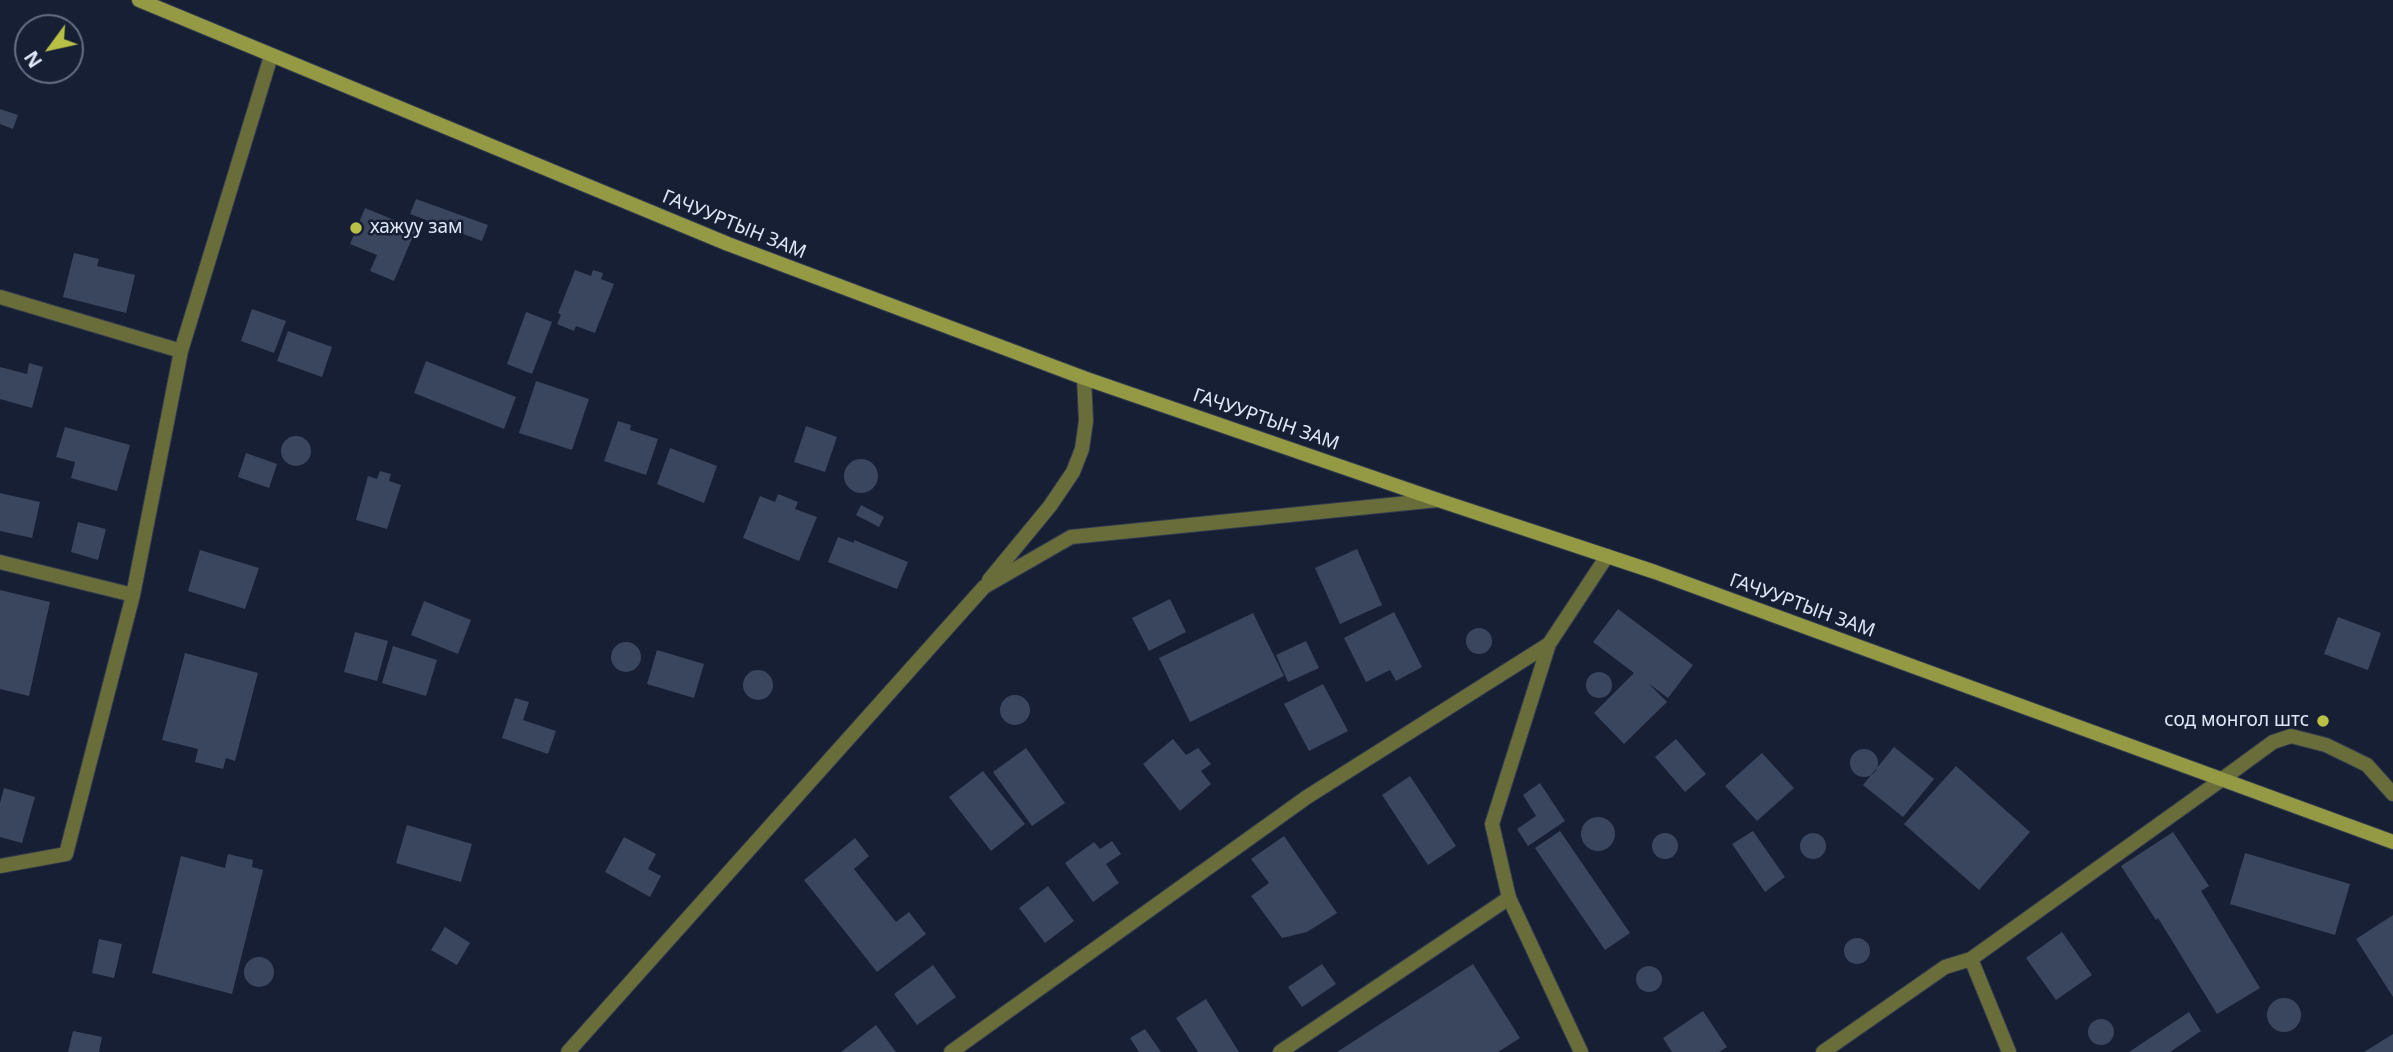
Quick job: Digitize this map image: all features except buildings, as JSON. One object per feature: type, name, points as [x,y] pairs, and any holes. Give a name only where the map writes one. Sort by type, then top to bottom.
[{"type":"main road","name":"ГАЧУУРТЫН ЗАМ","points":[[139,0],[728,244],[1084,378],[1607,556],[2393,842]]},
{"type":"street","points":[[0,866],[66,854],[133,594],[181,351],[271,56]]},
{"type":"street","points":[[0,297],[181,351]]},
{"type":"street","points":[[568,1052],[984,587],[1051,506],[1073,472],[1082,449],[1086,421],[1084,378]]},
{"type":"street","points":[[984,587],[1071,537],[1438,500]]},
{"type":"street","points":[[1581,1052],[1509,898],[1492,824],[1549,644],[1607,556]]},
{"type":"street","points":[[0,562],[133,594]]},
{"type":"street","points":[[951,1052],[1307,797],[1549,644]]},
{"type":"street","points":[[1823,1052],[1945,967],[1971,960],[2273,741],[2291,736],[2326,745],[2367,765],[2393,794]]},
{"type":"street","points":[[1280,1052],[1509,898]]},
{"type":"street","points":[[1971,960],[2009,1052]]},
{"type":"place","name":"хажуу зам","points":[[356,228]]},
{"type":"place","name":"сод монгол штс","points":[[2323,721]]}]
